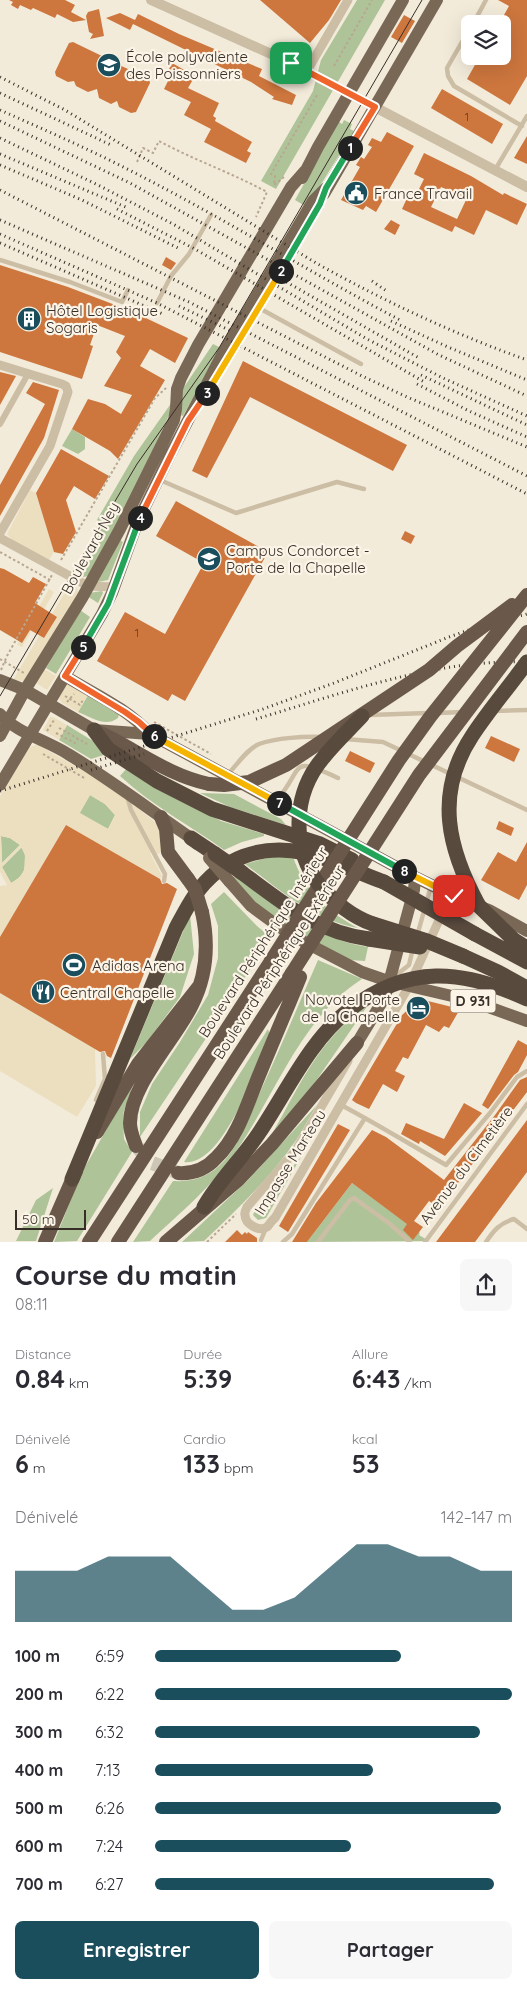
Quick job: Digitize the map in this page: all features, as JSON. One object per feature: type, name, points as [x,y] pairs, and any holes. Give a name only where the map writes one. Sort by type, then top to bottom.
[{"type":"highway","points":[[94,730],[121,742],[175,774],[199,782],[232,784],[259,778],[286,765],[429,670],[457,646],[527,594]]},
{"type":"highway","name":"Boulevard Périphérique Intérieur","points":[[89,1242],[399,760],[430,717],[527,594]]},
{"type":"highway","name":"Boulevard Périphérique Extérieur","points":[[118,1242],[296,975],[320,929],[418,775],[527,632]]},
{"type":"highway","points":[[527,662],[472,736],[462,755],[454,777],[449,817],[451,840],[457,859],[464,878],[479,906],[514,940],[527,948]]},
{"type":"highway","points":[[362,716],[322,758],[309,780],[299,819],[300,844],[306,863],[320,886],[342,908],[357,918],[371,932]]},
{"type":"highway","points":[[94,730],[108,749],[157,781],[212,809],[320,844],[351,859],[384,882],[527,962]]},
{"type":"highway","points":[[136,1146],[130,1123],[131,1113],[138,1093],[144,1080],[184,1020],[200,986],[207,952],[206,930],[195,889],[168,852],[166,829],[161,817]]},
{"type":"highway","points":[[192,838],[235,877],[307,919],[338,933],[371,932],[463,956],[527,988]]},
{"type":"highway","points":[[72,1179],[79,1151],[176,928],[195,894],[224,865],[247,854],[262,850],[290,850],[321,857],[384,882]]},
{"type":"highway","points":[[178,1173],[194,1172],[208,1165],[230,1142],[243,1114],[296,975]]},
{"type":"highway","points":[[204,1207],[213,1191],[235,1166],[259,1133],[322,1037],[362,1000],[385,988],[428,976],[459,976],[474,979],[499,986],[527,998]]},
{"type":"highway","points":[[45,1242],[72,1179],[112,1105],[138,1064],[200,986]]},
{"type":"highway","points":[[166,1242],[204,1207],[238,1180],[272,1144],[357,1043]]},
{"type":"main road","name":"Boulevard Ney","points":[[0,736],[2,719],[25,690],[120,530],[174,420],[177,389],[188,367],[205,348],[298,191],[304,171],[403,0]]},
{"type":"main road","name":"Boulevard Ney","points":[[188,421],[216,381],[320,204],[326,188],[437,0]]},
{"type":"main road","name":"Boulevard Ney","points":[[0,785],[102,614],[138,521],[216,367],[313,201],[326,188]]},
{"type":"main road","points":[[65,676],[125,712],[139,722],[150,734],[423,881],[489,910],[527,932]]},
{"type":"main road","points":[[0,680],[25,690],[94,730],[150,734]]},
{"type":"main road","points":[[2,719],[66,752],[125,790],[192,838]]},
{"type":"main road","points":[[235,877],[251,906],[293,936],[335,959],[388,982],[414,987]]},
{"type":"main road","points":[[357,1043],[385,997],[414,890],[423,881]]},
{"type":"main road","name":"D 931","points":[[414,987],[469,1000],[527,1021]]},
{"type":"street","points":[[151,0],[307,71],[527,187]]},
{"type":"street","points":[[307,71],[348,0]]},
{"type":"street","points":[[0,365],[62,384],[66,386],[68,392],[50,446],[0,533]]},
{"type":"street","points":[[0,424],[28,374]]},
{"type":"street","points":[[0,538],[88,586],[114,587]]},
{"type":"street","name":"Impasse Marteau","points":[[357,1043],[336,1084],[296,1150],[247,1207],[244,1215],[246,1221],[259,1229],[266,1228],[275,1218],[341,1105],[414,987],[446,907],[460,898]]},
{"type":"lane","points":[[477,15],[486,0]]},
{"type":"lane","points":[[461,44],[447,68],[450,82],[522,126]]},
{"type":"lane","points":[[494,171],[527,116]]},
{"type":"lane","points":[[157,303],[162,290],[189,254],[211,214]]},
{"type":"lane","points":[[0,260],[70,282],[122,302],[128,290]]},
{"type":"lane","points":[[259,308],[360,364]]},
{"type":"lane","points":[[159,479],[236,513],[336,482],[364,489]]},
{"type":"lane","points":[[340,738],[344,721],[354,716],[527,710]]},
{"type":"lane","points":[[227,776],[241,759],[258,745],[309,736],[383,742],[527,810]]},
{"type":"lane","points":[[276,802],[295,771],[304,765],[310,765],[338,778]]},
{"type":"lane","points":[[125,790],[131,810],[165,874],[164,881]]},
{"type":"lane","points":[[388,982],[409,965],[423,881]]},
{"type":"lane","points":[[95,1104],[105,1079],[103,1054]]},
{"type":"lane","points":[[341,1105],[446,1165],[490,1113],[517,1077],[527,1071]]},
{"type":"lane","name":"Avenue du Cimetière","points":[[425,1241],[527,1104]]},
{"type":"lane","points":[[283,1242],[292,1234],[364,1118]]},
{"type":"lane","points":[[318,1242],[350,1200],[354,1198],[390,1224],[410,1242]]},
{"type":"lane","points":[[486,1242],[498,1226],[505,1221],[514,1219],[527,1229]]},
{"type":"lane","points":[[261,1240],[266,1228]]},
{"type":"path","points":[[334,66],[372,0]]},
{"type":"path","points":[[288,173],[274,186],[275,176],[271,174],[317,95]]},
{"type":"path","points":[[137,162],[143,148],[153,153],[159,141],[204,164],[249,182],[267,192],[256,218]]},
{"type":"path","name":"Boulevard Ney","points":[[0,672],[7,656],[51,581],[55,569],[156,398],[169,386]]},
{"type":"path","points":[[0,552],[51,581]]},
{"type":"path","points":[[0,659],[30,677]]},
{"type":"path","points":[[70,699],[80,704],[86,694]]},
{"type":"path","points":[[76,701],[78,697]]},
{"type":"path","points":[[46,733],[55,718]]},
{"type":"path","points":[[147,718],[213,754]]},
{"type":"path","points":[[53,737],[62,722]]},
{"type":"path","points":[[59,728],[95,748]]},
{"type":"path","points":[[56,733],[75,743],[78,739]]},
{"type":"path","points":[[43,754],[89,782]]},
{"type":"path","points":[[207,1242],[230,1219],[247,1207]]},
{"type":"green space","points":[[357,0],[385,0],[276,189],[261,181],[313,91],[321,60]]},
{"type":"green space","points":[[344,120],[352,124],[350,129],[354,131],[307,207],[295,200],[338,121],[342,124]]},
{"type":"green space","points":[[213,344],[221,348],[183,416],[180,415],[182,390]]},
{"type":"green space","points":[[172,402],[170,413],[124,512],[89,575],[79,576],[76,574],[104,524],[97,520],[134,456]]},
{"type":"green space","points":[[72,429],[85,437],[85,449],[78,454],[62,446]]},
{"type":"green space","points":[[120,540],[123,542],[108,580],[98,582]]},
{"type":"green space","points":[[102,591],[103,593],[98,603],[87,596],[89,593]]},
{"type":"green space","points":[[80,610],[90,617],[56,674],[46,668]]},
{"type":"green space","points":[[88,695],[119,714],[118,718],[113,721],[103,722],[78,712]]},
{"type":"green space","points":[[67,725],[93,741],[107,754],[91,759],[59,740]]},
{"type":"green space","points":[[127,768],[221,821],[264,834],[264,836],[242,842],[224,850],[132,787],[120,776]]},
{"type":"green space","points":[[200,793],[234,794],[281,819],[286,825],[230,807]]},
{"type":"green space","points":[[90,795],[105,804],[115,815],[108,829],[79,813]]},
{"type":"green space","points":[[1,836],[10,838],[20,845],[2,863]]},
{"type":"green space","points":[[22,847],[26,863],[25,868],[20,876],[11,883],[2,867]]},
{"type":"green space","points":[[270,857],[293,857],[304,881],[318,899],[326,907],[358,928],[342,924],[312,911],[284,894],[245,864]]},
{"type":"green space","points":[[235,876],[281,909],[314,929],[349,943],[368,947],[365,961],[349,960],[337,956],[260,908],[233,878]]},
{"type":"green space","points":[[224,892],[270,937],[221,1016],[140,1137],[140,1112],[152,1084],[208,995],[218,958],[218,926],[211,904]]},
{"type":"green space","points":[[190,915],[194,954],[180,997],[147,1042],[130,1059]]},
{"type":"green space","points":[[318,960],[362,979],[341,995],[322,1014],[306,1035],[251,1128],[218,1175],[150,1241],[133,1242],[173,1181],[192,1180],[209,1174],[233,1150]]},
{"type":"green space","points":[[368,1005],[305,1097],[272,1134],[312,1063],[336,1032]]},
{"type":"green space","points":[[268,1029],[270,1035],[248,1090],[225,1132],[212,1149],[198,1159],[184,1162]]},
{"type":"green space","points":[[134,1082],[123,1114],[124,1139],[132,1152],[77,1241],[54,1242],[82,1172]]},
{"type":"green space","points":[[317,1105],[287,1153],[241,1205],[204,1241],[182,1242],[248,1180]]},
{"type":"green space","points":[[301,1157],[266,1218],[258,1220],[253,1215],[256,1208]]},
{"type":"green space","points":[[352,1183],[420,1233],[419,1235],[429,1241],[307,1242]]},
{"type":"green space","points":[[53,1188],[36,1241],[16,1241],[36,1200]]},
{"type":"shaded area","points":[[30,490],[36,493],[54,552],[49,560],[12,540],[7,534]]},
{"type":"shaded area","points":[[71,582],[77,587],[78,594],[24,681],[13,680]]},
{"type":"shaded area","points":[[49,589],[54,592],[22,647],[17,645]]},
{"type":"shaded area","points":[[44,669],[56,676],[47,690],[36,683]]},
{"type":"shaded area","points":[[69,684],[88,695],[78,712],[62,703],[59,698],[65,686]]},
{"type":"shaded area","points":[[50,717],[67,725],[59,740],[43,730]]},
{"type":"shaded area","points":[[37,744],[114,789],[160,826],[162,830],[161,852],[159,854],[150,853],[162,876],[160,879],[66,825],[0,937],[0,886],[7,885],[0,872],[0,796],[29,748]],"holes":[[[90,795],[105,804],[115,815],[108,829],[80,813]],[[1,836],[10,838],[20,845],[2,863]],[[21,847],[25,855],[24,871],[20,877],[11,883],[2,867]]]},
{"type":"shaded area","points":[[0,993],[95,1049],[96,1086],[77,1117],[0,1071]]},
{"type":"building","points":[[9,0],[65,0],[75,5],[71,12],[86,20],[73,22],[57,14],[55,18],[33,8],[31,10],[20,5],[18,9],[11,5],[13,2]]},
{"type":"building","points":[[260,0],[341,0],[329,20],[310,43]]},
{"type":"building","points":[[498,0],[527,0],[527,76],[510,105],[467,79],[475,65],[511,65],[511,15],[504,15],[509,6]]},
{"type":"building","points":[[99,9],[104,36],[90,39],[93,34],[89,32],[86,16],[88,12]]},
{"type":"building","points":[[120,13],[135,20],[138,14],[179,34],[262,69],[259,76],[296,95],[292,105],[272,99],[274,97],[251,82],[133,24],[130,30],[106,18]]},
{"type":"building","points":[[404,15],[415,21],[402,43],[391,37]]},
{"type":"building","points":[[73,42],[104,57],[115,56],[117,64],[128,69],[130,75],[136,73],[149,79],[150,83],[136,112],[131,113],[119,107],[117,101],[111,104],[99,98],[97,89],[88,92],[76,86],[74,81],[68,82],[56,76],[55,72],[69,43]]},
{"type":"building","points":[[172,63],[195,76],[188,88],[219,103],[213,116],[216,118],[215,121],[252,142],[247,151],[251,153],[246,163],[204,142],[211,129],[184,115],[191,102],[164,89],[171,75],[167,73]]},
{"type":"building","points":[[442,89],[503,124],[492,144],[431,108]]},
{"type":"building","points":[[387,132],[414,146],[376,212],[366,206],[363,210],[341,200],[360,167],[356,165],[361,157],[364,159],[372,147],[368,145],[372,138],[381,142]]},
{"type":"building","points":[[527,136],[527,164],[514,158]]},
{"type":"building","points":[[424,153],[471,176],[503,195],[504,193],[527,204],[517,225],[486,210],[474,235],[455,226],[452,232],[402,209],[408,196],[414,199],[424,179],[414,174]],"holes":[[[441,187],[464,197],[463,199],[466,200],[457,219],[431,207]]]},
{"type":"building","points":[[391,220],[400,225],[395,235],[384,229]]},
{"type":"building","points":[[166,257],[176,263],[171,270],[162,265]]},
{"type":"building","points":[[0,265],[68,287],[131,311],[188,338],[175,363],[150,349],[140,366],[165,380],[118,459],[110,451],[72,429],[88,399],[105,404],[121,414],[132,395],[104,386],[121,358],[116,352],[125,336],[97,325],[90,345],[93,346],[82,379],[0,352]]},
{"type":"building","points":[[243,361],[407,445],[393,471],[250,397],[207,478],[192,471]]},
{"type":"building","points":[[0,372],[16,376],[0,405]]},
{"type":"building","points":[[33,382],[59,390],[44,438],[0,516],[0,485],[45,404],[26,393]]},
{"type":"building","points":[[61,449],[109,476],[95,499],[74,486],[66,500],[76,532],[63,554],[54,552],[36,493]]},
{"type":"building","points":[[176,501],[268,552],[185,701],[172,694],[168,701],[97,661],[125,612],[165,634],[204,563],[156,536]]},
{"type":"building","points":[[405,531],[415,536],[411,544],[401,539]]},
{"type":"building","points":[[0,568],[29,583],[33,577],[46,584],[35,603],[57,617],[44,638],[30,630],[22,643],[0,630]]},
{"type":"building","points":[[491,736],[520,749],[514,762],[485,748]]},
{"type":"building","points":[[350,751],[375,763],[370,773],[345,761]]},
{"type":"building","points":[[499,821],[514,828],[511,836],[496,829]]},
{"type":"building","name":"Adidas Arena","points":[[66,825],[160,879],[162,884],[167,883],[177,889],[111,1058],[107,1056],[105,1051],[100,1052],[0,993],[0,937]]},
{"type":"building","points":[[527,842],[527,885],[519,900],[481,880],[498,852],[516,862]]},
{"type":"building","points":[[428,1001],[460,1009],[449,1028],[444,1026],[439,1032],[426,1025],[408,1059],[403,1057],[395,1071],[405,1076],[397,1092],[383,1084],[369,1109],[356,1103],[352,1100],[402,1015],[412,1006]]},
{"type":"building","points":[[518,1040],[527,1045],[527,1055],[518,1072],[488,1109],[482,1105]]},
{"type":"building","points":[[527,1077],[527,1092],[439,1208],[429,1201],[414,1221],[423,1227],[413,1240],[403,1230],[407,1224],[352,1183],[307,1242],[292,1242],[316,1203],[372,1130],[386,1137],[444,1180],[520,1080]]},
{"type":"building","points":[[464,1103],[482,1113],[445,1156],[420,1141],[419,1144],[401,1134],[406,1123],[444,1139]]},
{"type":"building","points":[[527,1120],[527,1172],[475,1242],[436,1242]]},
{"type":"building","points":[[338,1124],[350,1130],[288,1232],[279,1226]]},
{"type":"building","points":[[237,1230],[242,1235],[248,1232],[257,1238],[257,1242],[225,1242]]},
{"type":"tunnel","points":[[138,1148],[152,1163],[176,1172]]},
{"type":"tram line","points":[[0,696],[137,464],[219,348],[422,0]]},
{"type":"railway","points":[[0,77],[65,110],[342,277],[393,304],[446,328],[527,360]]},
{"type":"railway","points":[[0,93],[111,145]]},
{"type":"railway","points":[[0,110],[102,156],[169,191],[400,320]]},
{"type":"railway","points":[[0,121],[130,183],[439,355],[527,396]]},
{"type":"railway","points":[[0,138],[96,184],[173,224],[367,339],[443,378],[527,416]]},
{"type":"railway","points":[[0,154],[128,208]]},
{"type":"railway","points":[[0,165],[82,200],[180,249]]},
{"type":"railway","points":[[0,190],[362,376],[407,397],[527,447]]},
{"type":"railway","points":[[117,209],[193,248],[426,383]]},
{"type":"railway","points":[[0,220],[189,302],[527,476]]},
{"type":"railway","points":[[0,234],[157,303],[527,494]]},
{"type":"railway","points":[[0,243],[163,314]]},
{"type":"railway","points":[[269,272],[419,358]]},
{"type":"railway","points":[[372,281],[388,292]]},
{"type":"railway","points":[[179,306],[231,331]]},
{"type":"railway","points":[[391,321],[527,380]]},
{"type":"railway","points":[[421,375],[527,425]]},
{"type":"railway","points":[[417,384],[469,411],[527,437]]},
{"type":"railway","points":[[0,791],[263,709],[449,637],[480,626],[527,614]]},
{"type":"railway","points":[[256,719],[356,689],[424,672],[458,666],[527,662]]},
{"type":"railway","points":[[91,770],[144,754]]},
{"type":"place","name":"École polyvalente des Poissonniers","points":[[109,65]]},
{"type":"place","name":"France Travail","points":[[356,193]]},
{"type":"place","name":"Hôtel Logistique Sogaris","points":[[29,319]]},
{"type":"place","name":"Campus Condorcet - Porte de la Chapelle","points":[[209,559]]},
{"type":"place","name":"Adidas Arena","points":[[74,965]]},
{"type":"place","name":"Central Chapelle","points":[[43,992]]},
{"type":"place","name":"Novotel Porte de la Chapelle","points":[[418,1008]]},
{"type":"route","points":[[291,63],[375,107],[326,188],[320,204],[216,381],[188,421],[138,521],[108,604],[65,676],[125,712],[139,722],[150,734],[396,865],[415,877],[454,896]]}]
